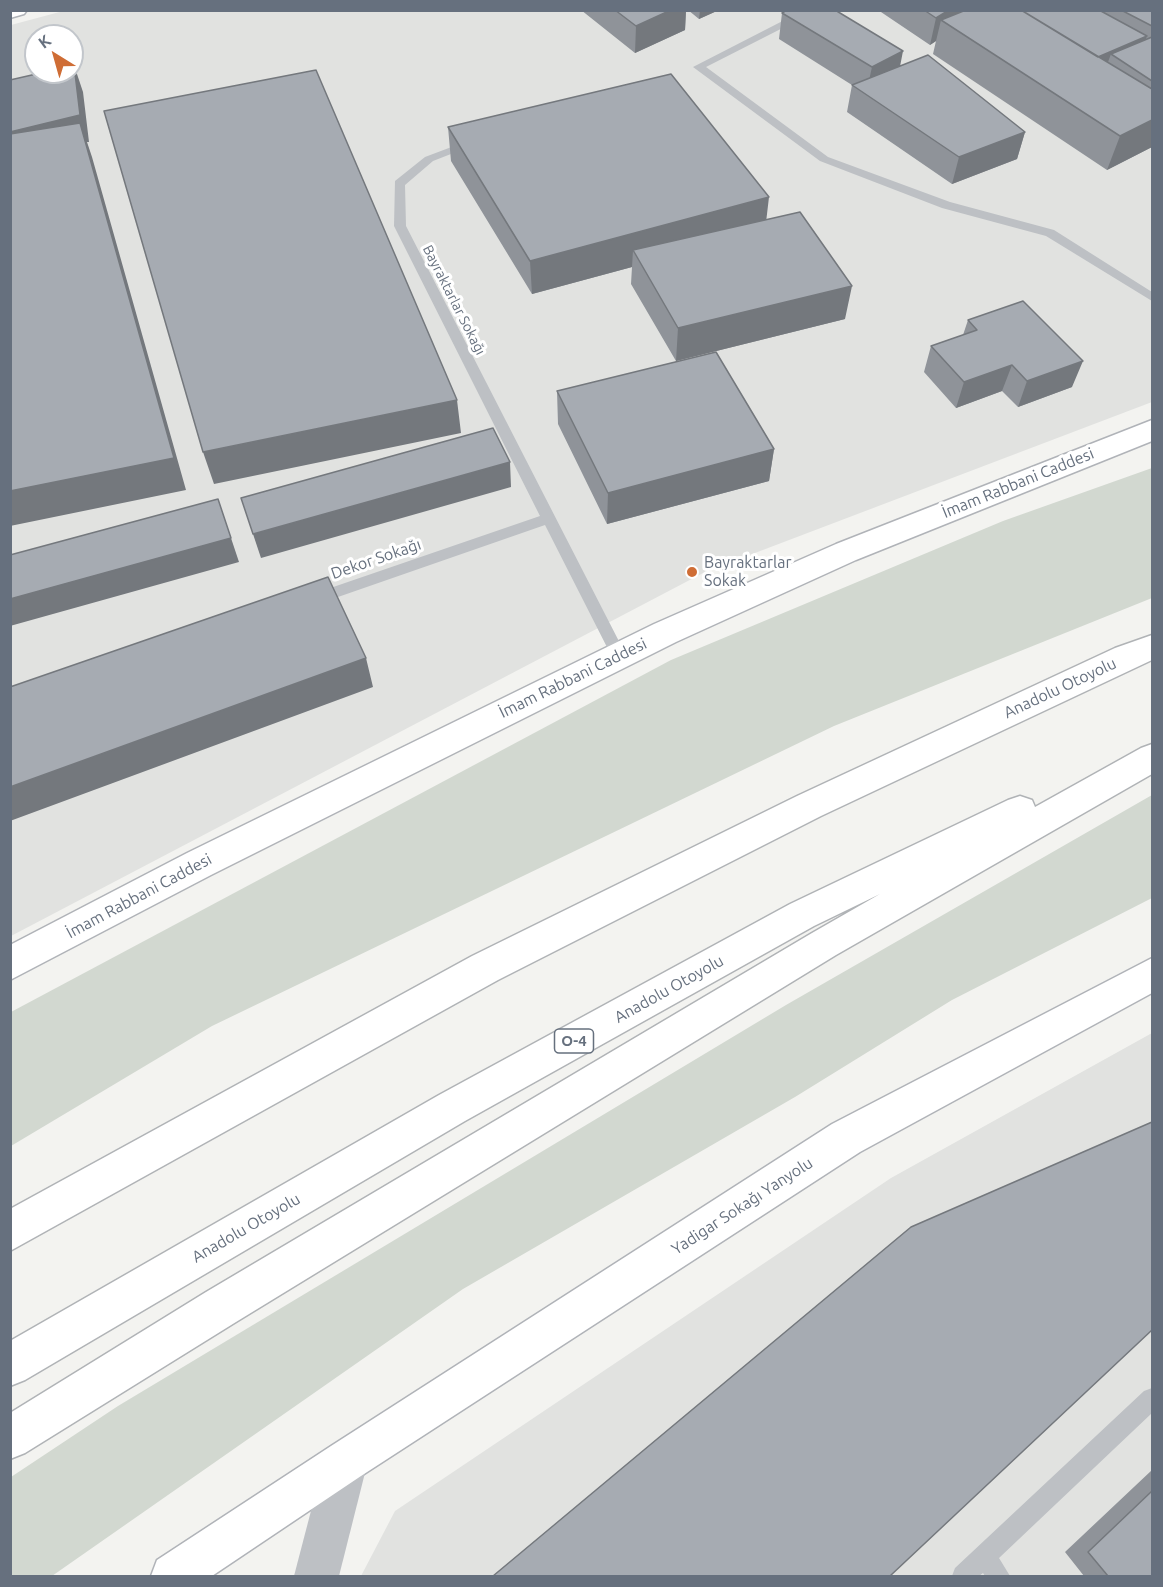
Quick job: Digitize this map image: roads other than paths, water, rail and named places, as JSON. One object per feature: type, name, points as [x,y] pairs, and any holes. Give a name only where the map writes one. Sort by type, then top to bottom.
[{"type":"main road","points":[[10,12],[17,10]]},
{"type":"main road","name":"İmam Rabbani Caddesi","points":[[10,964],[199,864],[618,655],[846,552],[1152,430]]},
{"type":"main road","name":"Anadolu Otoyolu","points":[[10,1231],[129,1163],[485,968],[809,806],[1152,646]]},
{"type":"main road","name":"Anadolu Otoyolu","points":[[10,1365],[452,1108],[802,915],[1152,746]]},
{"type":"main road","points":[[10,1438],[221,1307],[824,944],[1152,758]]},
{"type":"main road","name":"Yadigar Sokağı Yanyolu","points":[[173,1576],[346,1461],[846,1138],[1152,975]]},
{"type":"street","points":[[316,1576],[346,1461]]},
{"type":"lane","points":[[813,10],[698,67],[824,159],[946,204],[1050,233],[1152,297]]},
{"type":"lane","name":"Bayraktarlar Sokağı","points":[[481,140],[429,159],[399,184],[400,226],[618,655]]},
{"type":"lane","name":"Dekor Sokağı","points":[[302,603],[549,518]]},
{"type":"lane","points":[[963,1576],[1152,1399]]},
{"type":"lane","points":[[984,1557],[999,1576]]},
{"type":"place","name":"Bayraktarlar Sokak","points":[[692,572]]}]
